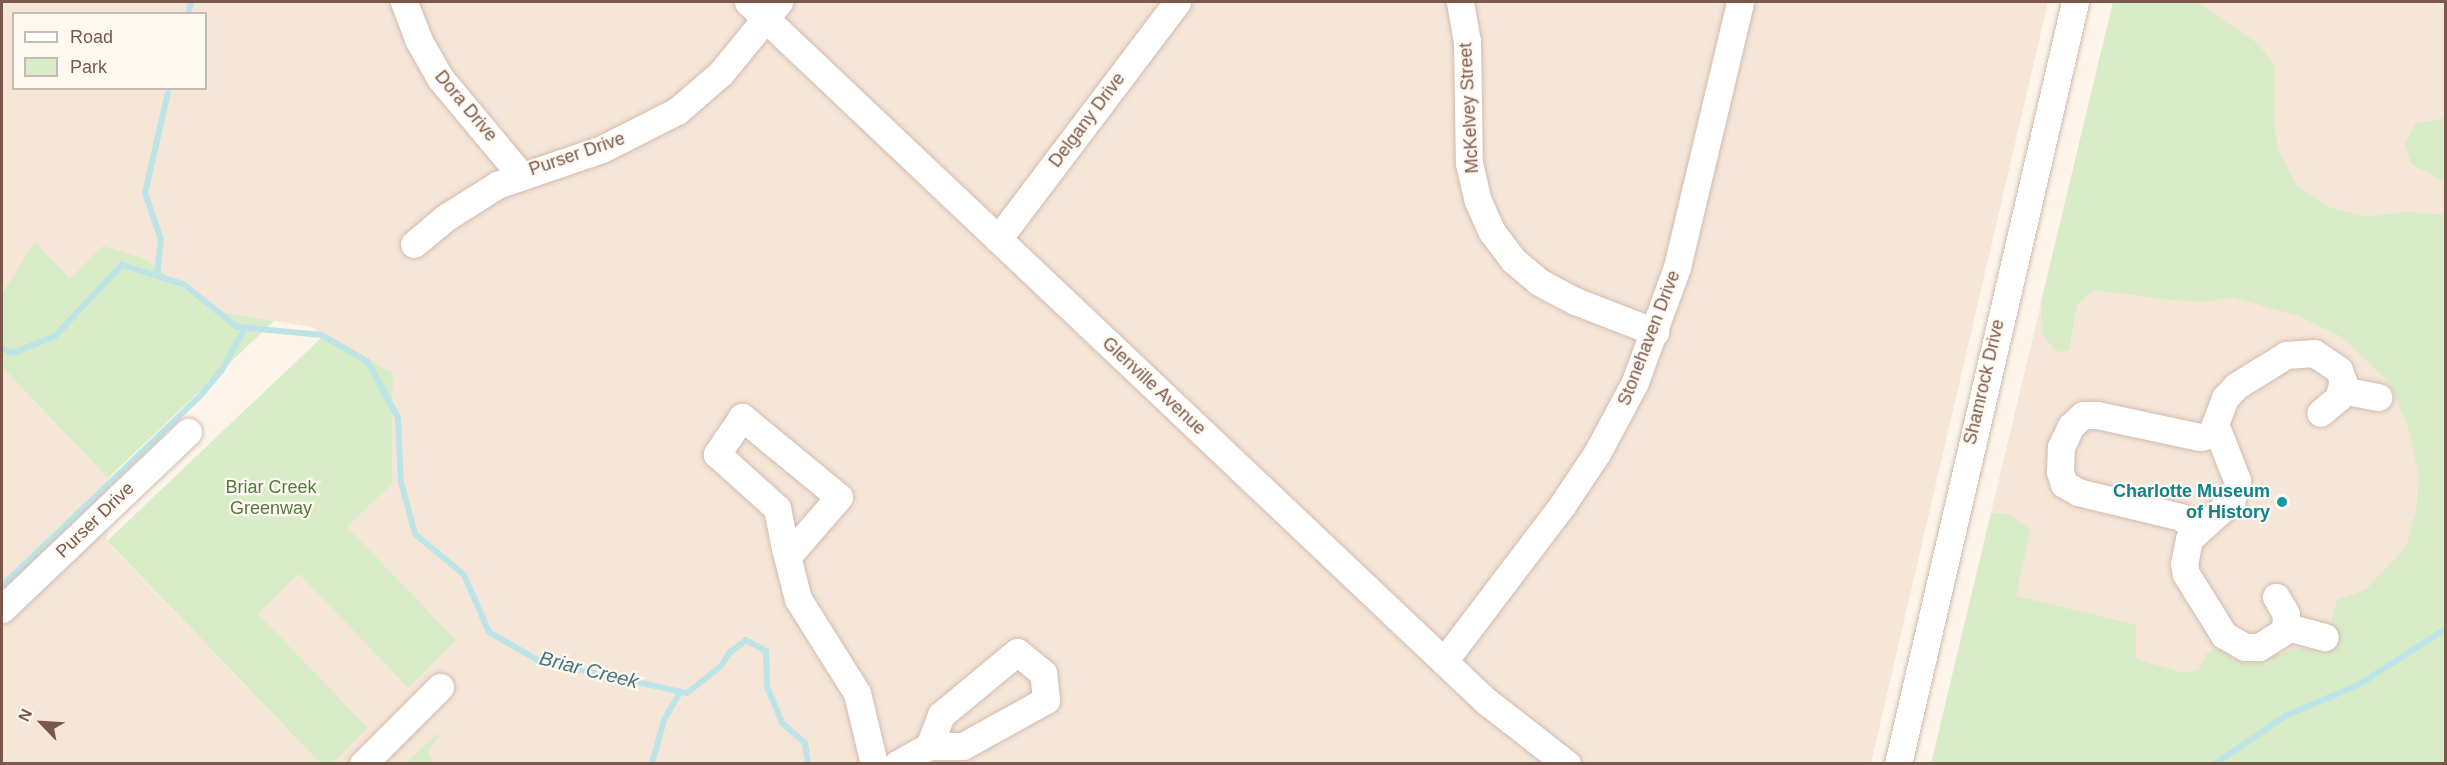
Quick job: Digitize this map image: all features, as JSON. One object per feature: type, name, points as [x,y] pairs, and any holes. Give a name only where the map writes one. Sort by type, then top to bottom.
[{"type":"street","name":"Dora Drive","points":[[404,2],[418,39],[440,78],[520,174]]},
{"type":"street","name":"Delgany Drive","points":[[998,239],[1177,2]]},
{"type":"street","name":"McKelvey Street","points":[[1460,2],[1467,41],[1469,163],[1478,201],[1492,232],[1513,260],[1539,282],[1575,301],[1654,332]]},
{"type":"street","name":"Stonehaven Drive","points":[[1444,661],[1563,504],[1597,453],[1635,382],[1677,267],[1740,2]]},
{"type":"street","name":"Shamrock Drive","points":[[1898,764],[2075,2]]},
{"type":"street","name":"Purser Drive","points":[[414,244],[445,218],[520,174],[602,149],[663,120],[721,73],[764,7]]},
{"type":"street","name":"Glenville Avenue","points":[[764,7],[998,239],[1444,661],[1513,724],[1567,764]]},
{"type":"street","points":[[2287,627],[2259,647],[2240,645],[2224,635],[2186,574],[2184,552],[2195,529],[2235,490],[2217,434],[2217,414],[2225,398],[2236,386],[2286,355],[2300,351],[2327,360],[2339,370],[2342,390]]},
{"type":"street","points":[[2342,390],[2378,397]]},
{"type":"street","points":[[2320,413],[2342,390]]},
{"type":"street","points":[[2195,529],[2181,517],[2078,492],[2064,484],[2060,472],[2061,447],[2071,426],[2083,415],[2097,415],[2200,437],[2217,434]]},
{"type":"street","points":[[788,556],[839,497],[742,417],[717,454],[777,508],[788,556],[798,599],[857,693],[874,764]]},
{"type":"street","name":"Purser Drive","points":[[2,609],[188,432]]},
{"type":"street","points":[[2276,597],[2286,614],[2287,627]]},
{"type":"street","points":[[2287,627],[2325,637]]},
{"type":"street","points":[[363,764],[440,687]]},
{"type":"street","points":[[897,764],[929,746]]},
{"type":"shaded area","points":[[2,2],[2048,2],[1871,763],[434,763],[428,752],[439,737],[438,734],[405,763],[331,763],[367,728],[257,614],[299,574],[408,688],[347,527],[392,484],[393,373],[322,337],[313,327],[212,311],[145,259],[70,279],[35,243],[2,293]]},
{"type":"shaded area","points":[[2113,2],[2445,2],[2445,763],[1931,764]]},
{"type":"shaded area","points":[[2,367],[108,478],[107,542],[320,763],[2,763]]},
{"type":"green space","points":[[2113,2],[2197,2],[2257,43],[2275,66],[2274,123],[2278,150],[2296,185],[2328,207],[2366,217],[2406,212],[2445,215],[2445,763],[1931,764],[1991,513],[2009,514],[2030,530],[2016,596],[2136,625],[2136,659],[2181,672],[2198,671],[2207,653],[2217,649],[2233,659],[2253,663],[2300,648],[2324,651],[2337,600],[2366,589],[2406,547],[2416,511],[2419,476],[2408,427],[2388,381],[2342,337],[2299,316],[2232,297],[2206,302],[2170,300],[2094,290],[2077,305],[2069,350],[2057,352],[2042,334],[2041,302]]},
{"type":"green space","points":[[2446,118],[2445,182],[2411,164],[2405,143],[2416,123]]},
{"type":"green space","points":[[35,242],[70,279],[103,246],[145,259],[212,311],[274,321],[108,478],[2,367],[2,293]]},
{"type":"green space","name":"Briar Creek Greenway","points":[[322,337],[393,373],[392,484],[347,527],[456,640],[408,688],[299,574],[258,614],[368,728],[331,764],[320,763],[107,541]]},
{"type":"green space","points":[[438,733],[439,737],[428,752],[434,763],[405,763]]},
{"type":"waterway","points":[[188,12],[191,2]]},
{"type":"waterway","points":[[157,276],[161,239],[145,193],[169,90]]},
{"type":"waterway","name":"Briar Creek","points":[[2,348],[13,353],[55,336],[122,265],[183,284],[237,327],[322,335],[368,362],[398,418],[401,482],[415,534],[464,575],[489,632],[539,661],[687,693],[721,666],[729,653],[746,640],[766,651],[767,687],[782,723],[805,743],[808,764]]},
{"type":"waterway","points":[[2,586],[200,396],[222,370],[245,328]]},
{"type":"waterway","points":[[2215,764],[2285,716],[2358,685],[2446,629]]},
{"type":"waterway","points":[[652,764],[664,720],[680,692]]},
{"type":"place","name":"Charlotte Museum of History","points":[[2282,502]]}]
